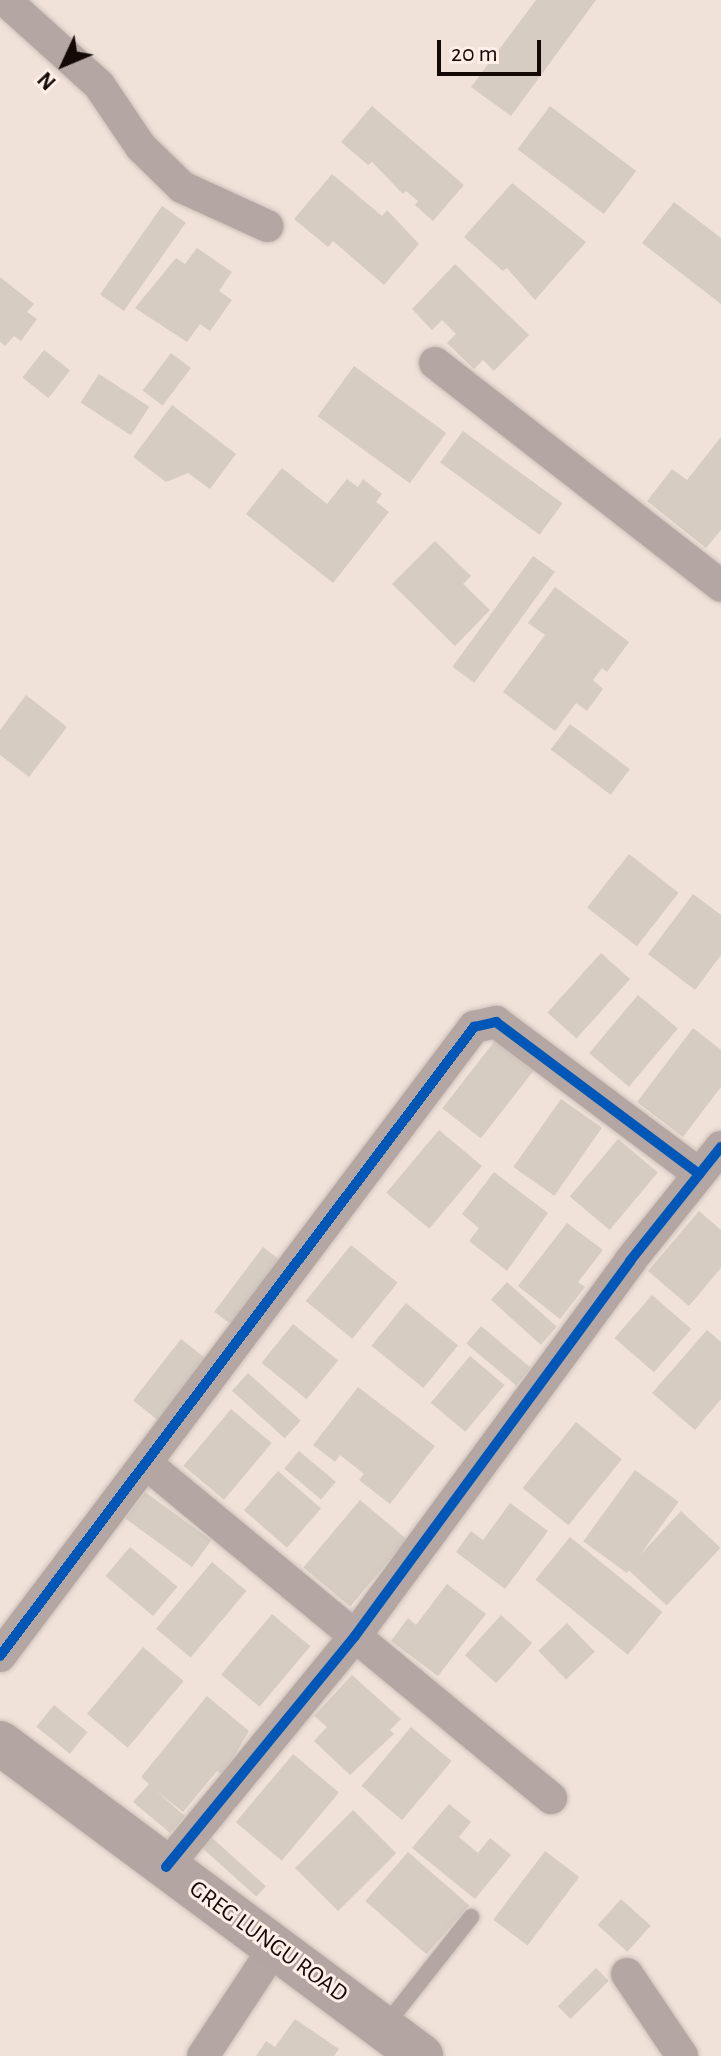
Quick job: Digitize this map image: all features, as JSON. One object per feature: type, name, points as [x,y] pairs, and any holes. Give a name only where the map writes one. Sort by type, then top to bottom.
[{"type":"street","points":[[5,0],[99,85],[141,147],[182,187],[267,226]]},
{"type":"street","points":[[435,363],[721,586]]},
{"type":"street","points":[[0,1656],[148,1465],[474,1027],[496,1022],[699,1174]]},
{"type":"street","points":[[166,1867],[355,1636],[721,1147]]},
{"type":"street","points":[[148,1465],[551,1798]]},
{"type":"street","name":"GREG LUNGU ROAD","points":[[0,1743],[421,2056]]},
{"type":"street","points":[[203,2056],[275,1947]]},
{"type":"street","points":[[627,1974],[682,2056]]},
{"type":"lane","points":[[384,2028],[471,1917]]},
{"type":"building","points":[[536,0],[596,0],[511,116],[471,87]]},
{"type":"building","points":[[372,106],[464,185],[433,221],[415,205],[418,201],[406,191],[403,194],[372,162],[368,165],[341,142]]},
{"type":"building","points":[[550,106],[636,171],[604,214],[518,149]]},
{"type":"building","points":[[332,174],[382,216],[387,210],[419,244],[384,285],[333,241],[328,247],[294,219]]},
{"type":"building","points":[[512,183],[586,242],[535,300],[507,268],[503,271],[464,237]]},
{"type":"building","points":[[674,202],[721,238],[721,304],[642,243]]},
{"type":"building","points":[[162,206],[186,223],[124,311],[100,294]]},
{"type":"building","points":[[197,248],[232,272],[219,291],[232,300],[210,331],[200,324],[187,342],[135,308],[176,258],[185,264]]},
{"type":"building","points":[[455,264],[529,335],[494,371],[483,360],[474,369],[447,343],[456,334],[442,320],[432,330],[412,309]]},
{"type":"building","points":[[0,277],[34,304],[27,312],[37,319],[21,341],[14,336],[5,346],[0,342]]},
{"type":"building","points":[[44,350],[70,370],[48,398],[22,378]]},
{"type":"building","points":[[171,353],[191,368],[163,406],[143,391]]},
{"type":"building","points":[[354,366],[446,433],[410,483],[318,416]]},
{"type":"building","points":[[99,374],[149,407],[131,435],[80,403]]},
{"type":"building","points":[[172,405],[236,454],[210,489],[188,473],[166,482],[133,457]]},
{"type":"building","points":[[463,431],[563,503],[540,535],[440,463]]},
{"type":"building","points":[[721,437],[721,530],[706,548],[647,501],[672,469],[687,480]]},
{"type":"building","points":[[282,468],[327,504],[347,479],[358,487],[363,479],[382,494],[376,502],[389,512],[333,583],[246,514]]},
{"type":"building","points":[[435,541],[471,576],[463,584],[490,610],[455,646],[392,584]]},
{"type":"building","points":[[533,556],[555,572],[474,683],[452,667]]},
{"type":"building","points":[[555,587],[629,642],[607,672],[602,668],[593,680],[603,689],[587,711],[576,703],[555,731],[503,692],[545,635],[528,623]]},
{"type":"building","points":[[26,695],[67,727],[29,777],[0,755],[0,730]]},
{"type":"building","points":[[570,724],[630,769],[611,795],[551,750]]},
{"type":"building","points":[[629,854],[679,893],[637,946],[587,908]]},
{"type":"building","points":[[693,894],[721,915],[721,955],[695,990],[648,954]]},
{"type":"building","points":[[601,953],[630,979],[576,1039],[547,1012]]},
{"type":"building","points":[[638,995],[678,1028],[629,1087],[589,1053]]},
{"type":"building","points":[[693,1028],[721,1050],[721,1087],[683,1137],[637,1102]]},
{"type":"building","points":[[497,1038],[536,1068],[481,1138],[442,1108]]},
{"type":"building","points":[[561,1099],[602,1128],[554,1196],[513,1167]]},
{"type":"building","points":[[439,1130],[482,1166],[429,1229],[386,1193]]},
{"type":"building","points":[[618,1139],[658,1172],[610,1230],[570,1196]]},
{"type":"building","points":[[494,1172],[548,1213],[507,1271],[469,1241],[479,1228],[462,1214]]},
{"type":"building","points":[[699,1211],[721,1230],[721,1268],[689,1306],[648,1271]]},
{"type":"building","points":[[567,1223],[603,1250],[578,1282],[585,1287],[560,1319],[518,1286]]},
{"type":"building","points":[[351,1245],[398,1283],[352,1339],[306,1301]]},
{"type":"building","points":[[263,1247],[284,1263],[235,1327],[214,1312]]},
{"type":"building","points":[[507,1282],[557,1327],[541,1345],[491,1300]]},
{"type":"building","points":[[652,1295],[691,1329],[654,1372],[615,1338]]},
{"type":"building","points":[[406,1303],[458,1345],[423,1388],[371,1346]]},
{"type":"building","points":[[293,1324],[338,1361],[307,1399],[262,1363]]},
{"type":"building","points":[[481,1326],[531,1368],[516,1385],[466,1344]]},
{"type":"building","points":[[707,1330],[721,1342],[721,1399],[695,1430],[652,1393]]},
{"type":"building","points":[[181,1339],[209,1361],[161,1423],[133,1400]]},
{"type":"building","points":[[470,1356],[504,1385],[465,1432],[431,1403]]},
{"type":"building","points":[[248,1373],[301,1421],[285,1438],[232,1391]]},
{"type":"building","points":[[358,1387],[435,1446],[390,1504],[359,1480],[364,1474],[340,1455],[335,1462],[313,1445]]},
{"type":"building","points":[[231,1409],[272,1443],[224,1500],[183,1466]]},
{"type":"building","points":[[576,1422],[622,1459],[568,1525],[523,1488]]},
{"type":"building","points":[[299,1451],[336,1482],[321,1499],[284,1469]]},
{"type":"building","points":[[635,1470],[679,1502],[627,1573],[583,1541]]},
{"type":"building","points":[[278,1471],[321,1508],[287,1548],[244,1510]]},
{"type":"building","points":[[145,1492],[211,1540],[192,1567],[126,1519]]},
{"type":"building","points":[[360,1500],[407,1539],[350,1607],[303,1567]]},
{"type":"building","points":[[510,1503],[548,1531],[505,1589],[456,1552],[471,1531],[483,1540]]},
{"type":"building","points":[[681,1511],[720,1548],[667,1606],[627,1569]]},
{"type":"building","points":[[570,1537],[662,1612],[628,1655],[535,1580]]},
{"type":"building","points":[[130,1547],[177,1587],[153,1616],[106,1576]]},
{"type":"building","points":[[212,1562],[246,1591],[191,1658],[156,1629]]},
{"type":"building","points":[[447,1584],[486,1614],[438,1676],[391,1641],[408,1618],[416,1625]]},
{"type":"building","points":[[272,1614],[310,1646],[260,1707],[221,1675]]},
{"type":"building","points":[[501,1615],[532,1643],[496,1683],[465,1655]]},
{"type":"building","points":[[567,1623],[595,1652],[566,1680],[538,1651]]},
{"type":"building","points":[[143,1647],[184,1681],[128,1748],[87,1714]]},
{"type":"building","points":[[352,1675],[401,1719],[390,1730],[394,1734],[350,1775],[314,1741],[327,1727],[314,1716]]},
{"type":"building","points":[[207,1696],[249,1731],[223,1775],[217,1771],[183,1812],[155,1790],[185,1816],[170,1833],[133,1802],[149,1784],[141,1777]]},
{"type":"building","points":[[54,1705],[87,1732],[70,1754],[36,1727]]},
{"type":"building","points":[[411,1727],[452,1761],[402,1820],[362,1786]]},
{"type":"building","points":[[293,1754],[339,1793],[282,1861],[236,1822]]},
{"type":"building","points":[[449,1804],[471,1822],[459,1837],[478,1853],[490,1838],[511,1855],[475,1899],[412,1848]]},
{"type":"building","points":[[353,1810],[396,1853],[338,1911],[295,1868]]},
{"type":"building","points":[[210,1836],[266,1886],[256,1897],[201,1846]]},
{"type":"building","points":[[545,1851],[579,1877],[528,1946],[493,1920]]},
{"type":"building","points":[[408,1852],[469,1905],[426,1954],[365,1901]]},
{"type":"building","points":[[621,1899],[651,1926],[627,1952],[598,1925]]},
{"type":"building","points":[[596,1968],[609,1981],[571,2019],[558,2006]]},
{"type":"building","points":[[295,2019],[339,2049],[334,2056],[256,2056],[266,2041],[275,2047]]},
{"type":"cycle path","points":[[0,1656],[474,1027],[496,1022],[699,1174]]},
{"type":"cycle path","points":[[166,1867],[355,1636],[630,1261],[721,1147]]}]
